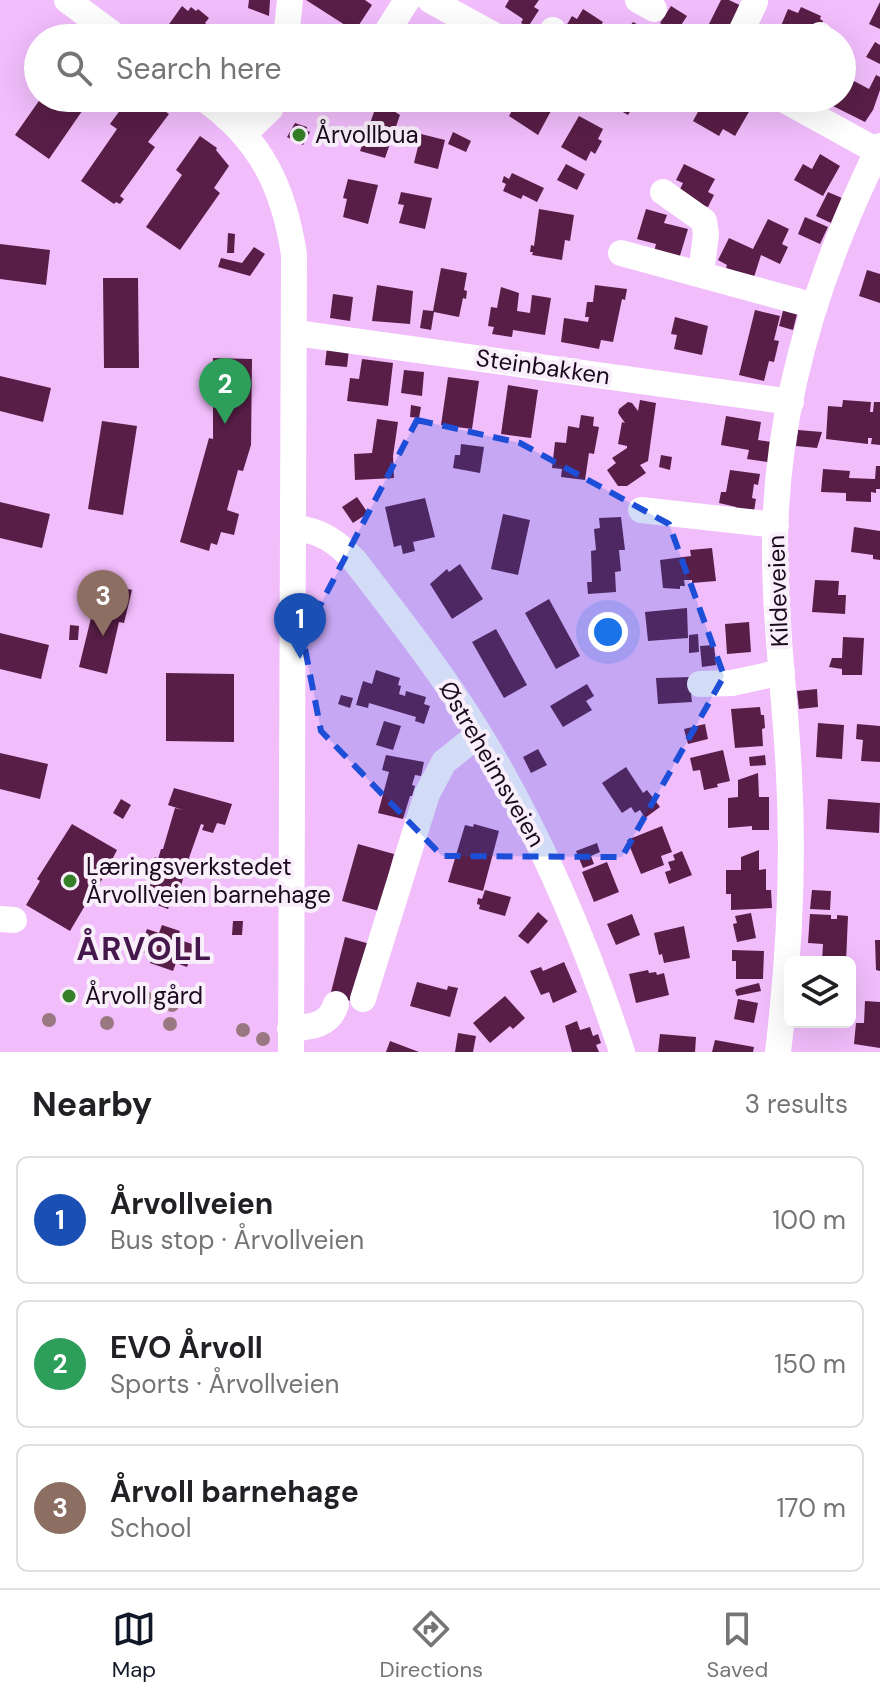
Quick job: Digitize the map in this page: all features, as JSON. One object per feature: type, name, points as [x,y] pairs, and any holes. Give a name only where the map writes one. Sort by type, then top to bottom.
[{"type":"street","points":[[67,0],[99,24]]},
{"type":"street","points":[[287,24],[290,0]]},
{"type":"street","points":[[392,24],[407,0]]},
{"type":"street","points":[[430,0],[474,24]]},
{"type":"street","points":[[745,24],[755,2]]},
{"type":"street","points":[[220,112],[255,146],[275,180],[290,222],[294,255],[290,1040],[327,1021],[333,1016],[336,1004]]},
{"type":"street","points":[[236,126],[244,112]]},
{"type":"street","points":[[236,126],[264,112]]},
{"type":"street","points":[[810,112],[879,149]]},
{"type":"street","name":"Kildeveien","points":[[778,1052],[787,960],[791,860],[776,525],[784,433],[815,306],[838,238],[879,149]]},
{"type":"street","points":[[663,192],[704,221],[706,234],[701,274]]},
{"type":"street","points":[[621,253],[815,306]]},
{"type":"street","name":"Steinbakken","points":[[296,333],[791,402]]},
{"type":"street","points":[[641,510],[776,525]]},
{"type":"street","name":"Østreheimsveien","points":[[294,528],[319,532],[342,547],[355,561],[432,663],[479,734],[551,868],[602,993],[622,1052]]},
{"type":"street","points":[[700,684],[732,683],[782,672]]},
{"type":"street","points":[[363,999],[427,794],[444,762],[479,734]]},
{"type":"highlighted area","points":[[417,420],[520,443],[669,524],[724,676],[622,857],[442,856],[321,731],[303,638]]},
{"type":"building","points":[[249,0],[270,0],[269,16],[248,8]]},
{"type":"building","points":[[306,0],[365,0],[372,5],[360,24],[343,24]]},
{"type":"building","points":[[509,0],[539,0],[534,7],[539,10],[530,24],[521,23],[523,19],[505,7]]},
{"type":"building","points":[[721,0],[729,0],[746,8],[739,24],[709,24]]},
{"type":"building","points":[[880,2],[880,29],[869,24]]},
{"type":"building","points":[[182,6],[188,11],[191,7],[196,11],[198,9],[209,18],[206,24],[169,24]]},
{"type":"building","points":[[671,6],[687,16],[682,24],[660,23]]},
{"type":"building","points":[[801,7],[821,16],[822,24],[782,24],[788,9],[798,13]]},
{"type":"building","points":[[583,9],[603,22],[567,24],[572,16],[577,19]]},
{"type":"building","points":[[875,42],[880,45],[880,64],[866,57]]},
{"type":"building","points":[[876,75],[880,77],[880,90],[865,122],[845,112],[856,112],[856,82],[869,89]]},
{"type":"building","points":[[31,112],[81,112],[49,159],[15,135]]},
{"type":"building","points":[[119,112],[169,114],[148,142],[155,147],[120,196],[124,199],[120,204],[114,204],[81,181],[117,129],[110,124]]},
{"type":"building","points":[[374,112],[395,112],[400,115],[385,158],[360,151]]},
{"type":"building","points":[[511,112],[550,112],[538,135],[509,116]]},
{"type":"building","points":[[698,112],[749,112],[735,136],[723,129],[719,136],[693,121]]},
{"type":"building","points":[[579,116],[603,129],[598,139],[602,141],[595,154],[591,151],[586,161],[561,147]]},
{"type":"building","name":"Årvollbua","points":[[295,123],[307,127],[306,130],[310,132],[303,145],[287,137]]},
{"type":"building","points":[[453,132],[471,141],[466,152],[448,144]]},
{"type":"building","points":[[421,134],[445,140],[438,169],[414,163]]},
{"type":"building","points":[[200,136],[217,148],[229,166],[214,188],[220,193],[180,250],[146,227],[182,175],[176,170]]},
{"type":"building","points":[[820,154],[840,166],[823,196],[794,180],[803,164],[812,169]]},
{"type":"building","points":[[566,164],[585,174],[577,190],[557,180]]},
{"type":"building","points":[[684,164],[715,179],[708,192],[714,195],[708,207],[676,197],[683,183],[676,180]]},
{"type":"building","points":[[512,173],[544,188],[537,202],[503,191],[506,184],[502,182],[504,176],[509,179]]},
{"type":"building","points":[[348,179],[378,185],[368,224],[343,217],[347,199],[343,198]]},
{"type":"building","points":[[401,192],[432,198],[425,229],[399,223],[404,205],[398,204]]},
{"type":"building","points":[[828,192],[842,198],[831,223],[816,216]]},
{"type":"building","points":[[539,209],[574,215],[570,241],[565,240],[562,260],[532,255],[533,252],[530,252],[531,245],[534,246]]},
{"type":"building","points":[[646,209],[667,215],[664,223],[688,229],[679,259],[654,252],[656,244],[637,239]]},
{"type":"building","points":[[805,217],[828,227],[820,244],[798,234]]},
{"type":"building","points":[[768,219],[789,229],[782,244],[788,247],[780,264],[761,255],[754,277],[726,268],[727,265],[718,260],[729,238],[753,249]]},
{"type":"building","points":[[228,233],[235,234],[234,253],[227,253]]},
{"type":"building","points":[[0,244],[50,250],[46,285],[0,279]]},
{"type":"building","points":[[254,247],[265,254],[250,276],[218,267],[221,258],[242,263]]},
{"type":"building","points":[[441,268],[467,273],[466,299],[463,298],[459,317],[434,312],[431,330],[420,328],[423,310],[433,311]]},
{"type":"building","points":[[867,270],[880,274],[880,303],[859,296]]},
{"type":"building","points":[[103,278],[138,278],[139,368],[104,368]]},
{"type":"building","points":[[377,285],[413,291],[410,324],[372,321]]},
{"type":"building","points":[[595,285],[627,289],[613,342],[601,340],[599,349],[561,342],[564,318],[588,322],[589,317],[585,317],[587,302],[593,302]]},
{"type":"building","points":[[501,287],[519,293],[517,311],[530,313],[532,295],[551,298],[545,335],[513,330],[512,337],[492,334],[494,327],[488,326],[491,307],[497,308]]},
{"type":"building","points":[[333,294],[353,297],[350,321],[330,318]]},
{"type":"building","points":[[784,307],[798,310],[793,330],[779,326]]},
{"type":"building","points":[[755,310],[780,316],[774,340],[779,341],[774,362],[769,361],[764,381],[739,375]]},
{"type":"building","points":[[675,317],[708,326],[702,355],[674,349],[677,335],[671,334]]},
{"type":"building","points":[[327,347],[349,349],[347,367],[325,365]]},
{"type":"building","points":[[213,358],[252,359],[251,445],[243,471],[238,470],[227,510],[239,514],[234,535],[221,532],[217,545],[211,543],[209,551],[180,542],[209,438],[213,439]]},
{"type":"building","points":[[362,359],[393,363],[388,406],[347,401],[350,378],[359,379]]},
{"type":"building","points":[[404,370],[424,372],[422,396],[401,393]]},
{"type":"building","points":[[0,376],[51,388],[43,422],[0,411]]},
{"type":"building","points":[[448,377],[479,381],[472,429],[441,425]]},
{"type":"building","points":[[508,385],[538,390],[531,438],[501,434]]},
{"type":"building","points":[[640,400],[656,403],[648,461],[640,465],[646,473],[627,486],[618,486],[607,470],[616,463],[612,458],[627,448],[618,444],[622,422],[625,423],[618,413],[619,409],[628,402],[638,411]]},
{"type":"building","points":[[843,400],[871,402],[870,412],[873,412],[874,402],[880,402],[880,445],[871,444],[872,438],[868,438],[868,444],[826,439],[828,406],[842,407]]},
{"type":"building","points":[[411,405],[421,407],[419,418],[410,417]]},
{"type":"building","points":[[581,415],[594,417],[593,426],[599,427],[594,454],[589,453],[585,480],[561,477],[562,469],[552,468],[555,442],[566,443],[568,426],[579,428]]},
{"type":"building","points":[[726,416],[761,422],[758,440],[771,442],[768,462],[747,459],[749,450],[721,445]]},
{"type":"building","points":[[377,419],[398,422],[393,456],[394,478],[355,480],[354,454],[372,453]]},
{"type":"building","points":[[102,421],[137,426],[123,515],[88,509]]},
{"type":"building","points":[[798,430],[822,432],[817,448],[796,446]]},
{"type":"building","points":[[461,444],[484,447],[480,473],[453,468],[455,455],[460,455]]},
{"type":"building","points":[[661,455],[672,457],[670,470],[659,467]]},
{"type":"building","points":[[876,466],[880,466],[880,489],[876,489],[876,493],[871,492],[871,502],[846,501],[846,493],[821,492],[823,469],[850,471],[849,478],[875,479]]},
{"type":"building","points":[[730,470],[760,474],[758,485],[754,484],[752,498],[756,499],[753,517],[735,514],[736,507],[719,503],[721,492],[726,492]]},
{"type":"building","points":[[357,497],[368,513],[353,523],[342,507]]},
{"type":"building","points":[[425,498],[435,537],[413,542],[415,551],[403,554],[401,545],[394,547],[385,507]]},
{"type":"building","points":[[0,502],[50,514],[42,548],[0,538]]},
{"type":"building","points":[[503,514],[530,520],[518,575],[491,569]]},
{"type":"building","points":[[621,517],[625,550],[619,550],[621,571],[615,572],[616,592],[588,594],[587,582],[592,582],[591,551],[596,550],[594,529],[600,528],[599,518]]},
{"type":"building","points":[[854,527],[880,531],[880,560],[873,559],[873,555],[851,552]]},
{"type":"building","points":[[712,548],[716,581],[692,583],[692,580],[684,580],[685,586],[680,586],[680,589],[663,588],[660,560],[691,556],[690,550]]},
{"type":"building","points":[[460,564],[483,599],[452,619],[430,584],[447,569],[449,572]]},
{"type":"building","points":[[815,580],[839,581],[838,595],[846,595],[845,614],[812,612]]},
{"type":"building","points":[[105,583],[132,590],[124,623],[119,622],[107,674],[79,667],[92,614],[98,615]]},
{"type":"building","points":[[549,599],[580,656],[556,669],[525,613]]},
{"type":"building","points":[[687,608],[688,638],[648,641],[645,612]]},
{"type":"building","points":[[749,622],[751,652],[727,654],[725,624]]},
{"type":"building","points":[[70,625],[79,626],[78,640],[69,640]]},
{"type":"building","points":[[496,629],[527,685],[504,698],[472,642]]},
{"type":"building","points":[[0,633],[49,645],[41,679],[0,669]]},
{"type":"building","points":[[698,634],[699,652],[689,653],[689,635]]},
{"type":"building","points":[[843,637],[864,638],[862,675],[842,675],[842,669],[829,667],[832,658],[842,658]]},
{"type":"building","points":[[714,645],[716,665],[702,667],[700,646]]},
{"type":"building","points":[[376,670],[400,678],[399,694],[405,696],[406,691],[426,697],[424,704],[430,706],[424,724],[415,721],[416,717],[369,703],[368,708],[356,705],[363,681],[372,684]]},
{"type":"building","points":[[166,673],[234,674],[234,742],[166,741]]},
{"type":"building","points":[[691,677],[695,693],[691,694],[692,702],[658,704],[656,678]]},
{"type":"building","points":[[587,684],[594,696],[586,701],[592,710],[563,727],[550,706]]},
{"type":"building","points":[[817,689],[818,707],[799,709],[797,691]]},
{"type":"building","points":[[341,695],[353,698],[350,708],[338,704]]},
{"type":"building","points":[[760,707],[765,728],[762,729],[763,746],[735,748],[731,709]]},
{"type":"building","points":[[384,721],[401,726],[393,750],[376,745]]},
{"type":"building","points":[[818,723],[844,725],[842,759],[816,757]]},
{"type":"building","points":[[705,724],[708,739],[688,744],[684,729]]},
{"type":"building","points":[[857,724],[880,726],[880,762],[861,761],[863,740],[856,739]]},
{"type":"building","points":[[538,749],[547,765],[531,773],[523,757]]},
{"type":"building","points":[[723,750],[730,781],[704,790],[700,770],[693,771],[690,758]]},
{"type":"building","points":[[0,753],[48,764],[40,799],[0,789]]},
{"type":"building","points":[[386,755],[424,762],[421,776],[415,775],[412,785],[415,786],[403,819],[378,813],[389,772],[382,770]]},
{"type":"building","points":[[765,755],[766,765],[750,766],[749,757]]},
{"type":"building","points":[[626,767],[643,793],[647,790],[660,807],[645,818],[640,810],[635,813],[631,807],[622,813],[602,783]]},
{"type":"building","points":[[758,773],[759,797],[769,797],[769,830],[752,830],[752,826],[728,828],[728,798],[738,797],[738,780]]},
{"type":"building","points":[[174,788],[232,804],[225,825],[217,823],[213,833],[202,830],[204,825],[201,824],[189,858],[192,859],[191,865],[187,863],[180,890],[176,894],[181,895],[179,901],[172,898],[168,909],[146,901],[150,881],[147,879],[155,857],[158,859],[163,849],[175,808],[183,810],[168,805]]},
{"type":"building","points":[[121,799],[131,805],[123,819],[113,813]]},
{"type":"building","points":[[828,799],[880,803],[879,833],[826,829]]},
{"type":"building","points":[[72,824],[117,850],[92,899],[90,897],[70,931],[26,905],[40,881],[37,879]]},
{"type":"building","points":[[474,824],[499,831],[483,891],[448,882],[465,825],[473,827]]},
{"type":"building","points":[[662,826],[672,852],[661,856],[664,865],[641,874],[627,840]]},
{"type":"building","points":[[597,843],[600,852],[591,856],[594,864],[583,868],[576,851]]},
{"type":"building","points":[[358,844],[394,854],[379,911],[342,901]]},
{"type":"building","points":[[759,850],[759,870],[766,869],[766,890],[771,890],[772,908],[731,910],[731,894],[726,894],[726,870],[741,870],[741,857]]},
{"type":"building","points":[[682,851],[692,875],[669,884],[665,872],[671,870],[668,862],[675,860],[673,855]]},
{"type":"building","points":[[607,862],[619,892],[594,902],[582,872]]},
{"type":"building","points":[[485,890],[511,897],[505,916],[479,909],[478,898],[482,899]]},
{"type":"building","points":[[812,890],[831,891],[830,910],[810,909]]},
{"type":"building","points":[[538,912],[548,921],[528,944],[518,936]]},
{"type":"building","points":[[751,913],[756,938],[737,942],[733,924],[737,923],[735,916]]},
{"type":"building","points":[[632,914],[640,935],[616,945],[607,924]]},
{"type":"building","points":[[810,914],[831,915],[831,919],[837,919],[837,915],[848,916],[846,956],[822,956],[823,944],[808,943]]},
{"type":"building","points":[[233,921],[243,921],[242,935],[232,935]]},
{"type":"building","points":[[162,925],[180,931],[177,939],[195,945],[187,967],[176,963],[173,971],[150,963],[153,956],[139,951],[147,929],[159,933]]},
{"type":"building","points":[[684,926],[690,958],[664,963],[654,933]]},
{"type":"building","points":[[345,937],[370,944],[355,1002],[330,996]]},
{"type":"building","points":[[875,940],[880,940],[880,971],[876,970]]},
{"type":"building","points":[[732,950],[764,951],[763,979],[736,979],[736,961],[732,961]]},
{"type":"building","points":[[564,962],[577,992],[553,1003],[549,992],[541,995],[530,971],[541,967],[543,971]]},
{"type":"building","points":[[648,970],[657,975],[664,973],[669,995],[636,1003],[629,974]]},
{"type":"building","points":[[417,982],[447,990],[448,986],[458,988],[450,1017],[410,1006]]},
{"type":"building","points":[[759,983],[761,991],[737,996],[735,990]]},
{"type":"building","points":[[505,996],[525,1018],[490,1043],[473,1023]]},
{"type":"building","points":[[738,999],[758,1003],[754,1023],[734,1019]]},
{"type":"building","points":[[865,1001],[880,1002],[880,1048],[854,1044],[856,1023],[864,1023]]},
{"type":"building","points":[[577,1021],[580,1030],[590,1027],[593,1036],[598,1034],[601,1043],[596,1045],[599,1052],[572,1052],[565,1026]]},
{"type":"building","points":[[458,1033],[476,1036],[473,1052],[455,1052]]},
{"type":"building","points":[[660,1034],[696,1037],[695,1052],[658,1052]]},
{"type":"building","points":[[715,1040],[754,1047],[753,1052],[712,1052]]},
{"type":"building","points":[[390,1041],[419,1052],[386,1052]]},
{"type":"place","name":"Årvollbua","points":[[299,135]]},
{"type":"place","name":"EVO Årvoll","points":[[225,424]]},
{"type":"place","name":"Årvoll barnehage","points":[[103,636]]},
{"type":"place","name":"Årvollveien","points":[[300,659]]},
{"type":"place","name":"Læringsverkstedet Årvollveien barnehage","points":[[70,881]]},
{"type":"place","name":"Årvoll gård","points":[[69,996]]},
{"type":"district","name":"ÅRVOLL","points":[[145,949]]}]
